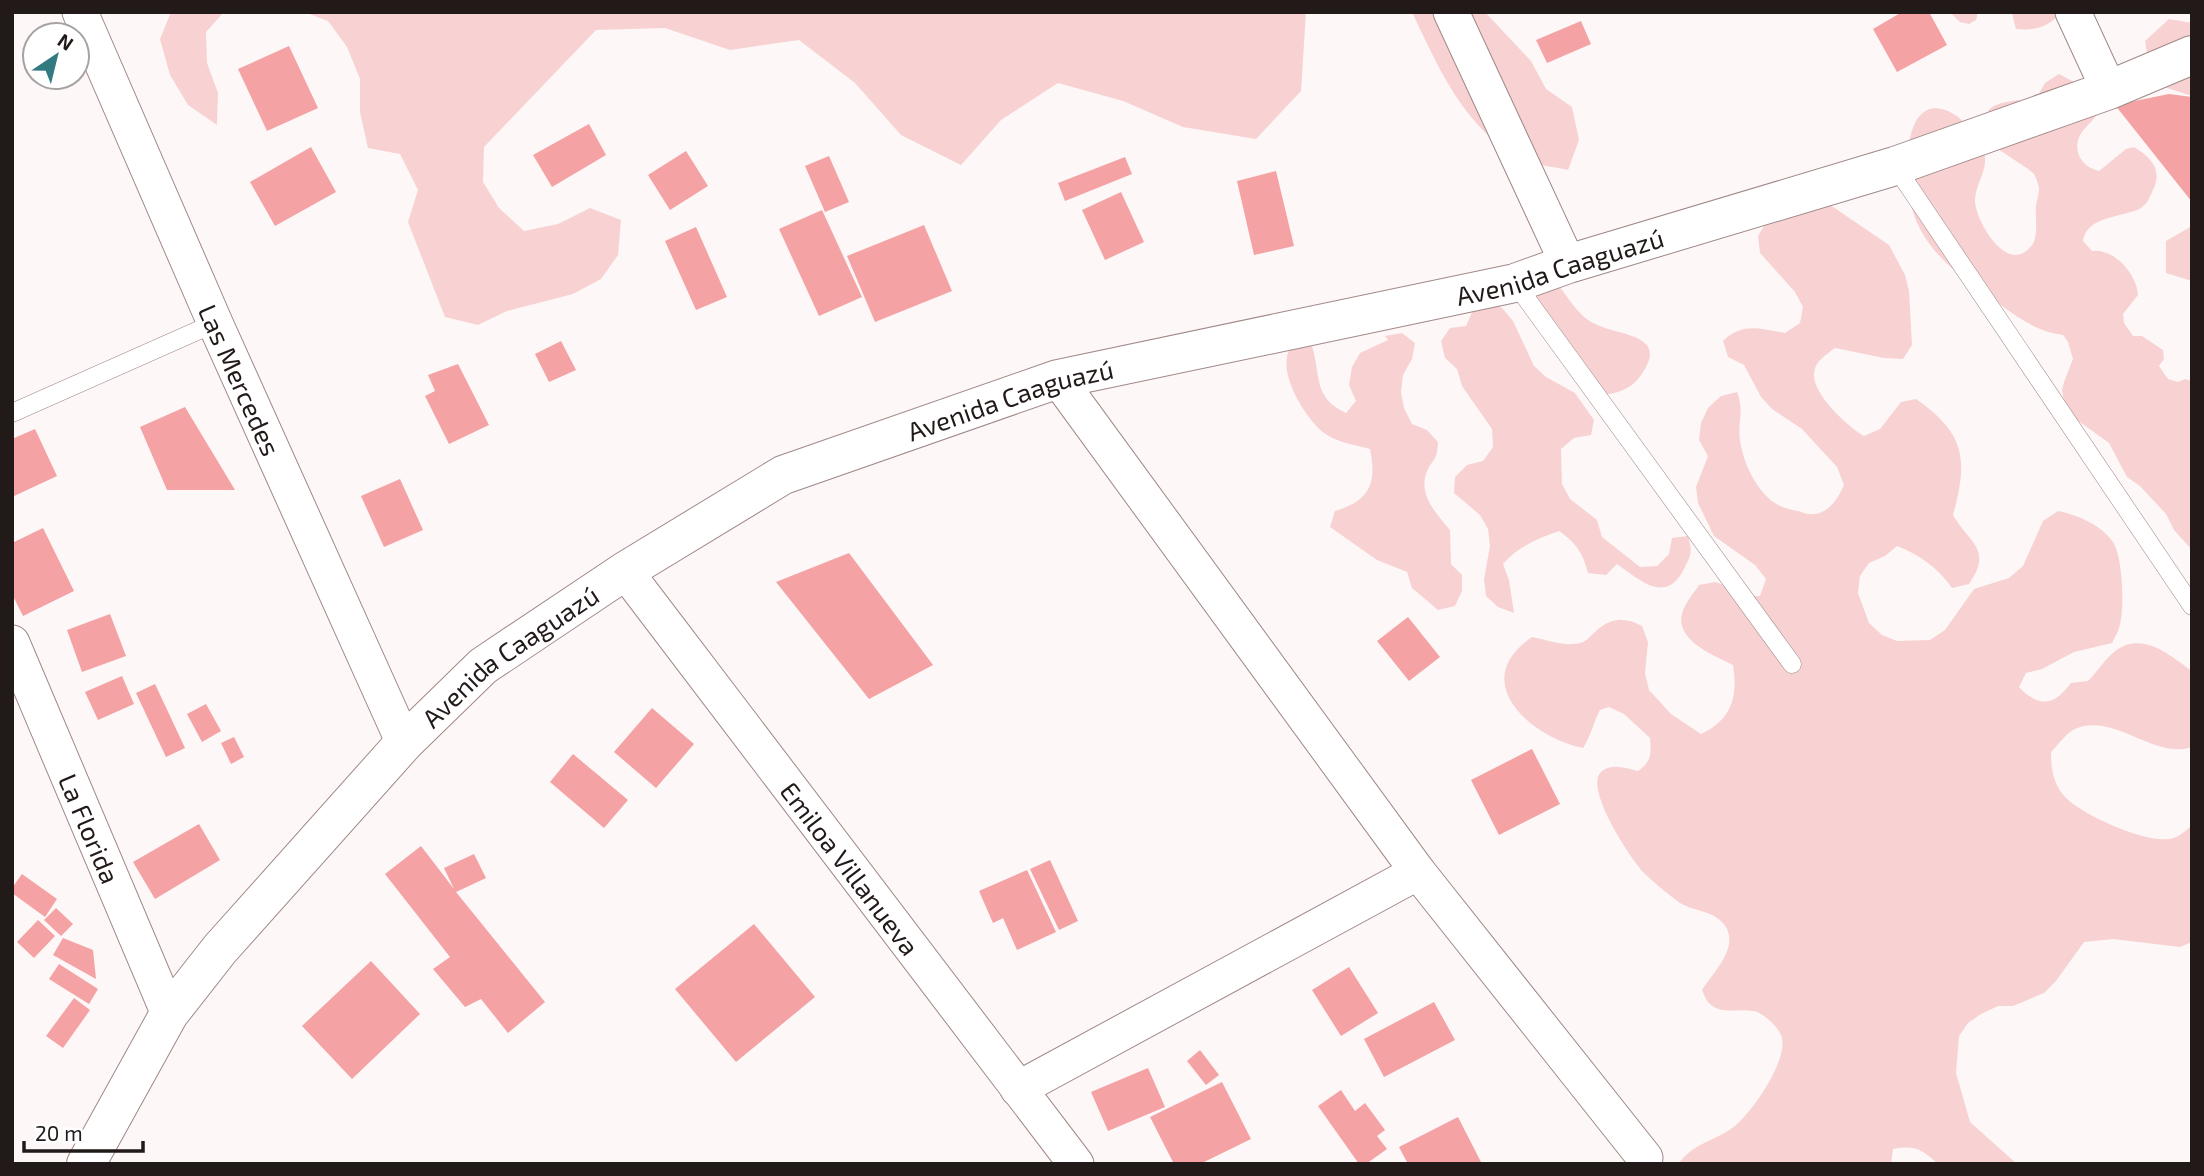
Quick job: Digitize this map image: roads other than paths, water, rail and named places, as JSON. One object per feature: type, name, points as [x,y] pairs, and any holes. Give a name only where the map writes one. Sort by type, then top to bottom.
[{"type":"street","name":"Las Mercedes","points":[[80,12],[215,323],[404,743]]},
{"type":"street","points":[[1451,12],[1568,264]]},
{"type":"street","points":[[2073,12],[2109,90]]},
{"type":"street","name":"Avenida Caaguazú","points":[[86,1164],[169,1014],[220,949],[404,743],[483,666],[625,571],[783,475],[1058,379],[1515,283],[1568,264],[1895,166],[2109,90],[2192,55]]},
{"type":"street","points":[[1058,379],[1418,872],[1645,1158]]},
{"type":"street","name":"Emiloa Villanueva","points":[[625,571],[1076,1164]]},
{"type":"street","name":"La Florida","points":[[12,643],[169,1014]]},
{"type":"street","points":[[1018,1088],[1418,872]]},
{"type":"lane","points":[[1895,166],[2192,606]]},
{"type":"lane","points":[[1515,283],[1792,664]]},
{"type":"lane","points":[[12,413],[215,323]]}]
